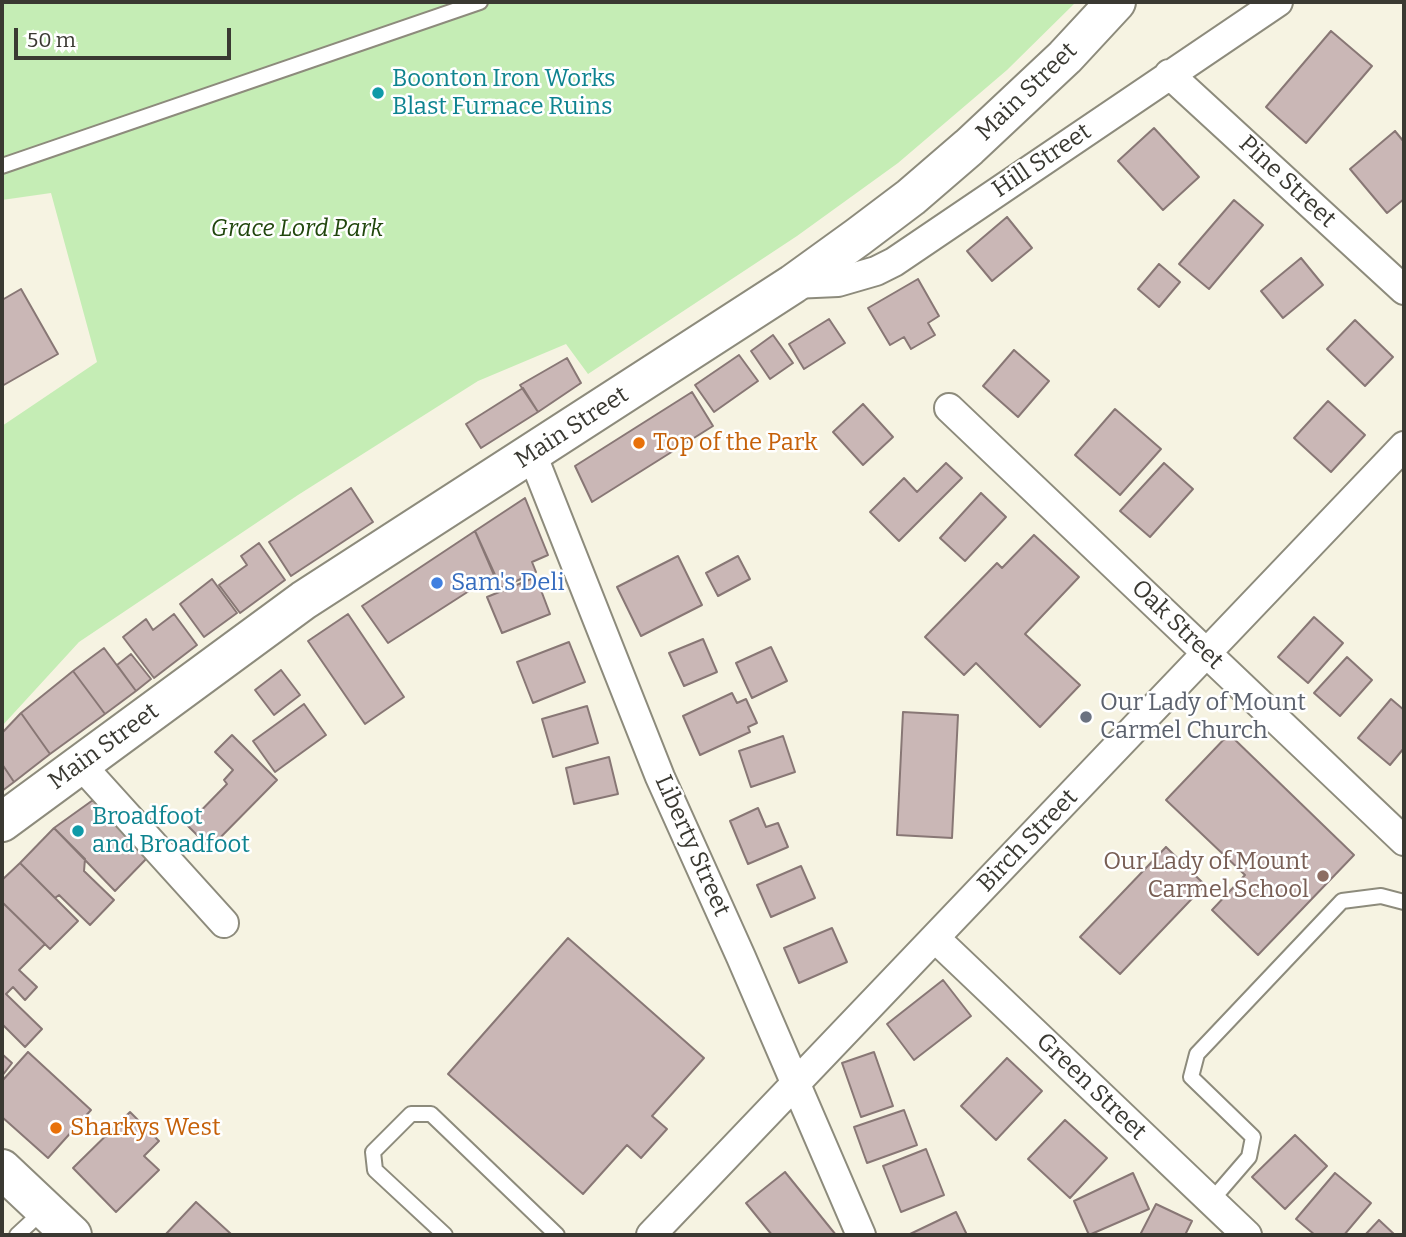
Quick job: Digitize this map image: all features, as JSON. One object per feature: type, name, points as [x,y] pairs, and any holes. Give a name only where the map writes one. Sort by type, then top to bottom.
[{"type":"street","name":"Main Street","points":[[2,822],[304,600],[793,284],[930,181],[1065,57],[1116,2]]},
{"type":"street","name":"Hill Street","points":[[793,284],[838,282],[876,271],[894,262],[1278,2]]},
{"type":"street","name":"Pine Street","points":[[1170,74],[1404,290]]},
{"type":"street","name":"Oak Street","points":[[949,408],[1404,841]]},
{"type":"street","name":"Birch Street","points":[[651,1235],[1404,446]]},
{"type":"street","name":"Liberty Street","points":[[532,454],[660,777],[861,1235]]},
{"type":"street","points":[[81,765],[224,923]]},
{"type":"street","name":"Green Street","points":[[935,938],[1247,1235]]},
{"type":"street","points":[[2,1170],[72,1235]]},
{"type":"lane","points":[[2,166],[480,2]]},
{"type":"lane","points":[[1211,1201],[1249,1157],[1254,1137],[1191,1077],[1197,1054],[1342,901],[1381,896],[1404,902]]},
{"type":"lane","points":[[445,1235],[375,1170],[373,1152],[411,1114],[431,1114],[550,1233]]},
{"type":"lane","points":[[17,1235],[44,1209]]},
{"type":"green space","name":"Grace Lord Park","points":[[2,2],[1076,2],[1007,70],[898,163],[797,236],[588,374],[566,344],[478,381],[298,495],[79,642],[2,726],[2,426],[97,362],[51,193],[2,200]]},
{"type":"building","points":[[1331,31],[1372,66],[1306,143],[1266,107]]},
{"type":"building","points":[[1154,128],[1199,177],[1163,210],[1118,161]]},
{"type":"building","points":[[1395,131],[1404,142],[1404,199],[1387,213],[1350,169]]},
{"type":"building","points":[[1234,200],[1263,225],[1209,289],[1179,264]]},
{"type":"building","points":[[1007,217],[1032,248],[992,281],[967,251]]},
{"type":"building","points":[[1301,258],[1323,285],[1283,318],[1261,291]]},
{"type":"building","points":[[1159,264],[1180,282],[1159,307],[1138,289]]},
{"type":"building","points":[[918,279],[939,316],[928,323],[935,335],[911,349],[904,337],[890,345],[868,308]]},
{"type":"building","points":[[21,289],[58,354],[2,386],[2,300]]},
{"type":"building","points":[[829,319],[845,343],[804,369],[789,344]]},
{"type":"building","points":[[1355,320],[1393,357],[1365,386],[1327,349]]},
{"type":"building","points":[[773,335],[793,363],[770,379],[751,351]]},
{"type":"building","points":[[1014,350],[1049,381],[1018,417],[983,386]]},
{"type":"building","points":[[739,355],[758,381],[714,412],[695,385]]},
{"type":"building","points":[[567,358],[581,383],[538,412],[520,385]]},
{"type":"building","points":[[523,388],[538,412],[481,448],[466,424]]},
{"type":"building","points":[[692,392],[713,426],[592,502],[575,466]]},
{"type":"building","points":[[1328,401],[1365,435],[1331,472],[1294,438]]},
{"type":"building","points":[[863,404],[893,437],[863,465],[833,432]]},
{"type":"building","points":[[1115,409],[1161,449],[1120,495],[1075,455]]},
{"type":"building","points":[[946,463],[962,478],[899,541],[870,512],[904,478],[917,492]]},
{"type":"building","points":[[1164,463],[1193,489],[1150,537],[1120,511]]},
{"type":"building","points":[[351,488],[373,522],[291,576],[269,542]]},
{"type":"building","points":[[981,493],[1006,517],[965,561],[940,538]]},
{"type":"building","points":[[525,498],[548,555],[532,562],[536,572],[501,588],[475,531]]},
{"type":"building","points":[[475,531],[494,575],[388,643],[362,606]]},
{"type":"building","points":[[1034,535],[1079,577],[1025,634],[1080,685],[1040,727],[976,663],[964,675],[925,637],[997,563],[1002,568]]},
{"type":"building","points":[[259,543],[285,580],[240,613],[219,585],[247,565],[241,556]]},
{"type":"building","points":[[678,556],[702,605],[641,636],[617,587]]},
{"type":"building","points":[[738,556],[750,579],[718,596],[706,573]]},
{"type":"building","points":[[536,577],[550,614],[502,633],[487,597]]},
{"type":"building","points":[[212,579],[237,613],[204,637],[180,604]]},
{"type":"building","points":[[174,614],[197,645],[154,678],[123,637],[146,619],[153,630]]},
{"type":"building","points":[[348,614],[404,697],[365,724],[308,641]]},
{"type":"building","points":[[1314,617],[1343,643],[1308,683],[1278,657]]},
{"type":"building","points":[[703,639],[717,672],[684,686],[669,653]]},
{"type":"building","points":[[569,642],[585,682],[533,703],[517,662]]},
{"type":"building","points":[[771,647],[787,681],[752,698],[736,663]]},
{"type":"building","points":[[104,648],[136,691],[105,714],[73,671]]},
{"type":"building","points":[[131,654],[151,679],[136,691],[117,665]]},
{"type":"building","points":[[1347,657],[1372,680],[1340,716],[1314,693]]},
{"type":"building","points":[[281,670],[300,695],[274,715],[255,690]]},
{"type":"building","points":[[73,671],[105,714],[50,754],[21,713]]},
{"type":"building","points":[[732,693],[737,703],[746,699],[757,723],[748,727],[750,732],[700,755],[683,716]]},
{"type":"building","points":[[1391,699],[1404,710],[1404,748],[1390,765],[1358,738]]},
{"type":"building","points":[[304,704],[326,735],[275,772],[253,741]]},
{"type":"building","points":[[587,706],[598,743],[553,757],[542,719]]},
{"type":"building","points":[[903,712],[958,715],[952,838],[897,835]]},
{"type":"building","points":[[21,713],[50,754],[14,782],[2,764],[2,733]]},
{"type":"building","points":[[1229,734],[1354,855],[1258,955],[1212,910],[1245,875],[1166,800]]},
{"type":"building","points":[[232,735],[277,780],[210,848],[187,825],[227,784],[224,780],[233,770],[215,752]]},
{"type":"building","points":[[783,736],[795,772],[751,787],[739,751]]},
{"type":"building","points":[[609,757],[618,794],[574,804],[566,768]]},
{"type":"building","points":[[2,764],[14,782],[2,791]]},
{"type":"building","points":[[93,800],[149,856],[115,891],[54,828]]},
{"type":"building","points":[[758,808],[766,827],[778,823],[788,847],[748,864],[730,821]]},
{"type":"building","points":[[54,828],[85,859],[84,871],[114,900],[90,925],[59,895],[55,898],[20,863]]},
{"type":"building","points":[[1166,847],[1205,885],[1120,974],[1080,937]]},
{"type":"building","points":[[20,863],[78,921],[50,949],[2,902],[2,880]]},
{"type":"building","points":[[801,866],[815,898],[771,917],[757,885]]},
{"type":"building","points":[[2,902],[45,944],[19,970],[37,987],[25,1000],[13,987],[6,994],[42,1029],[25,1047],[3,1025],[2,1027]]},
{"type":"building","points":[[832,928],[847,962],[799,983],[784,948]]},
{"type":"building","points":[[568,938],[704,1058],[652,1116],[667,1129],[641,1158],[627,1145],[583,1194],[448,1074]]},
{"type":"building","points":[[943,980],[971,1016],[914,1060],[887,1024]]},
{"type":"building","points":[[28,1052],[91,1110],[48,1158],[2,1117],[2,1081]]},
{"type":"building","points":[[874,1052],[893,1106],[861,1117],[842,1063]]},
{"type":"building","points":[[2,1054],[12,1063],[2,1076]]},
{"type":"building","points":[[1007,1058],[1042,1091],[996,1140],[961,1106]]},
{"type":"building","points":[[904,1110],[917,1145],[867,1163],[854,1127]]},
{"type":"building","points":[[130,1112],[159,1141],[144,1156],[159,1170],[116,1212],[73,1168]]},
{"type":"building","points":[[1065,1120],[1107,1158],[1070,1198],[1028,1159]]},
{"type":"building","points":[[1295,1135],[1327,1166],[1285,1209],[1252,1177]]},
{"type":"building","points":[[926,1149],[944,1195],[901,1212],[883,1166]]},
{"type":"building","points":[[785,1172],[836,1235],[772,1235],[746,1203]]},
{"type":"building","points":[[1133,1173],[1149,1209],[1089,1235],[1074,1201]]},
{"type":"building","points":[[1335,1173],[1371,1203],[1344,1235],[1315,1235],[1296,1219]]},
{"type":"building","points":[[196,1202],[231,1234],[165,1235]]},
{"type":"building","points":[[1156,1204],[1192,1221],[1185,1235],[1140,1235]]},
{"type":"building","points":[[956,1212],[967,1235],[908,1235]]},
{"type":"building","points":[[1379,1220],[1395,1235],[1365,1235]]},
{"type":"place","name":"Boonton Iron Works Blast Furnace Ruins","points":[[378,93]]},
{"type":"place","name":"Top of the Park","points":[[639,443]]},
{"type":"place","name":"Sam's Deli","points":[[437,583]]},
{"type":"place","name":"Our Lady of Mount Carmel Church","points":[[1086,717]]},
{"type":"place","name":"Broadfoot and Broadfoot","points":[[78,831]]},
{"type":"place","name":"Our Lady of Mount Carmel School","points":[[1323,876]]},
{"type":"place","name":"Sharkys West","points":[[56,1128]]}]
